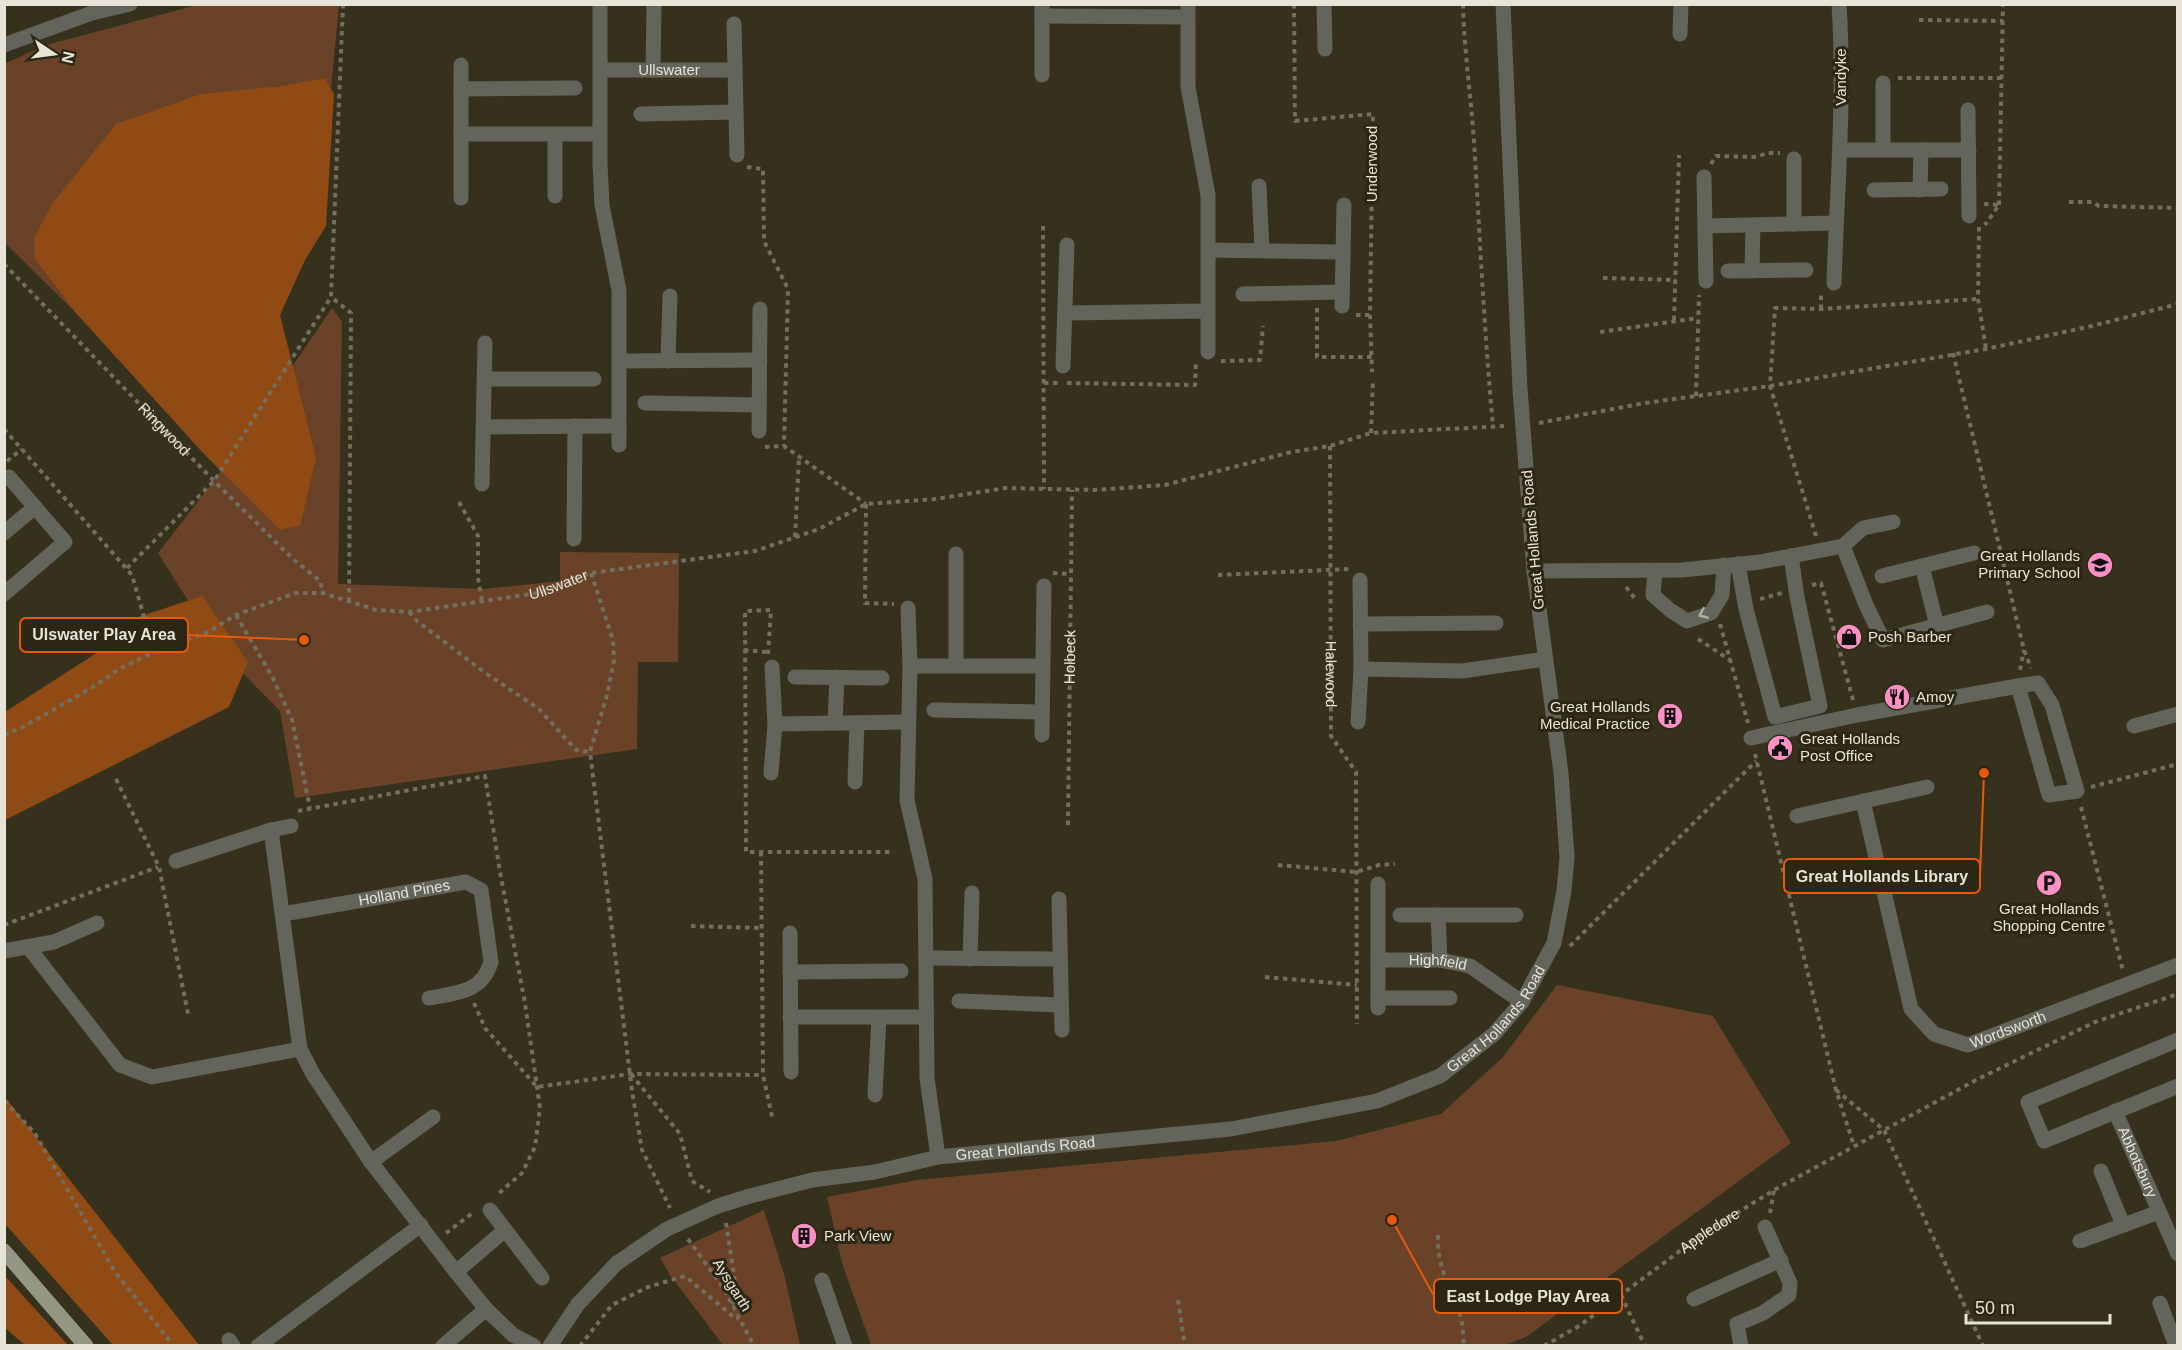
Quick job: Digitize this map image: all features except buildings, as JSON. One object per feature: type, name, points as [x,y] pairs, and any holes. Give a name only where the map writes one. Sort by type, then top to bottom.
[{"type":"main road","points":[[4,1251],[86,1346]]},
{"type":"street","points":[[4,45],[90,9],[130,4]]},
{"type":"street","points":[[600,4],[599,134],[602,205],[619,290],[619,445]]},
{"type":"street","points":[[653,70],[654,4]]},
{"type":"street","points":[[1324,4],[1325,49]]},
{"type":"street","name":"Great Hollands Road","points":[[550,1346],[578,1304],[617,1263],[667,1229],[718,1206],[812,1180],[874,1173],[938,1157],[1231,1129],[1377,1101],[1440,1076],[1494,1034],[1522,1002],[1554,943],[1568,857],[1561,773],[1534,571],[1517,348],[1508,66],[1503,4]]},
{"type":"street","points":[[1680,34],[1681,4]]},
{"type":"street","name":"Vandyke","points":[[1834,283],[1841,150],[1842,53],[1839,4]]},
{"type":"street","points":[[1042,75],[1042,10],[1188,11],[1188,87],[1208,195],[1210,358]]},
{"type":"street","points":[[734,24],[737,155]]},
{"type":"street","points":[[461,65],[461,198]]},
{"type":"street","name":"Ullswater","points":[[601,70],[735,70]]},
{"type":"street","points":[[1883,83],[1883,150]]},
{"type":"street","points":[[461,89],[575,88]]},
{"type":"street","points":[[1968,110],[1974,220]]},
{"type":"street","points":[[641,114],[735,112]]},
{"type":"street","points":[[461,134],[599,134]]},
{"type":"street","points":[[555,135],[555,196]]},
{"type":"street","points":[[1841,150],[1969,150]]},
{"type":"street","points":[[1920,190],[1921,150]]},
{"type":"street","points":[[1794,159],[1794,224]]},
{"type":"street","points":[[1704,177],[1706,281]]},
{"type":"street","points":[[1259,186],[1262,250]]},
{"type":"street","points":[[1874,190],[1941,189]]},
{"type":"street","name":"Underwood","points":[[1317,293],[1342,299],[1344,205]]},
{"type":"street","points":[[1705,226],[1836,223]]},
{"type":"street","points":[[1752,270],[1753,225]]},
{"type":"street","points":[[1064,366],[1067,245]]},
{"type":"street","points":[[1209,250],[1343,252]]},
{"type":"street","points":[[1728,271],[1806,270]]},
{"type":"street","points":[[1243,294],[1317,293]]},
{"type":"street","points":[[668,361],[670,296]]},
{"type":"street","points":[[759,431],[760,309]]},
{"type":"street","points":[[1065,313],[1208,311]]},
{"type":"street","points":[[482,484],[485,343]]},
{"type":"street","points":[[620,361],[760,360]]},
{"type":"street","points":[[485,379],[594,379]]},
{"type":"street","points":[[645,403],[759,405]]},
{"type":"street","points":[[574,538],[575,426]]},
{"type":"street","points":[[483,427],[619,426]]},
{"type":"street","points":[[4,594],[65,543],[7,470]]},
{"type":"street","points":[[4,533],[35,507]]},
{"type":"street","points":[[1534,571],[1682,570],[1791,556],[1844,546],[1863,528],[1893,522]]},
{"type":"street","points":[[1844,546],[1866,605],[1883,640],[1988,612]]},
{"type":"street","points":[[1882,576],[1974,553]]},
{"type":"street","points":[[956,554],[956,665]]},
{"type":"street","points":[[1731,564],[1775,717],[1820,706],[1796,593],[1791,556]]},
{"type":"street","points":[[1655,571],[1653,595],[1687,621],[1711,613],[1722,595],[1731,564]]},
{"type":"street","points":[[1922,566],[1936,626]]},
{"type":"street","name":"Halewood","points":[[1358,722],[1361,669],[1359,580]]},
{"type":"street","name":"Holbeck","points":[[1042,735],[1044,586]]},
{"type":"street","points":[[908,608],[910,666],[907,800],[925,879],[927,1078],[938,1157]]},
{"type":"street","points":[[1360,624],[1496,623]]},
{"type":"street","points":[[769,659],[775,724],[771,773]]},
{"type":"street","name":"Halewood","points":[[1361,669],[1462,671],[1545,659]]},
{"type":"street","name":"Holbeck","points":[[910,666],[1043,666]]},
{"type":"street","points":[[795,677],[882,678]]},
{"type":"street","points":[[836,723],[837,677]]},
{"type":"street","points":[[1751,738],[1857,716],[2018,686],[2037,683],[2052,705],[2077,791],[2049,795],[2018,686]]},
{"type":"street","points":[[934,710],[1042,712]]},
{"type":"street","points":[[2134,726],[2178,714]]},
{"type":"street","points":[[775,724],[908,722]]},
{"type":"street","points":[[855,782],[857,723]]},
{"type":"street","points":[[1797,816],[1927,787]]},
{"type":"street","name":"Wordsworth","points":[[1863,801],[1911,1009],[1934,1034],[1968,1045],[2178,965]]},
{"type":"street","points":[[176,861],[271,830],[289,820]]},
{"type":"street","points":[[271,830],[300,1049],[313,1074],[371,1162],[456,1272],[486,1310],[513,1335],[534,1346]]},
{"type":"street","name":"Holland Pines","points":[[283,914],[466,882],[481,890],[491,962],[484,978],[469,991]]},
{"type":"street","points":[[1378,884],[1378,1003],[1450,998]]},
{"type":"street","points":[[970,958],[972,893]]},
{"type":"street","points":[[1059,899],[1062,1029]]},
{"type":"street","points":[[1400,915],[1516,915]]},
{"type":"street","points":[[1438,915],[1440,960]]},
{"type":"street","points":[[4,951],[54,942],[97,923]]},
{"type":"street","points":[[790,933],[791,1072]]},
{"type":"street","points":[[29,948],[120,1065],[152,1077],[300,1049]]},
{"type":"street","points":[[927,958],[1060,959]]},
{"type":"street","name":"Highfield","points":[[1378,960],[1440,960],[1470,966],[1522,1002]]},
{"type":"street","points":[[790,972],[901,971]]},
{"type":"street","points":[[429,998],[469,991]]},
{"type":"street","points":[[959,1001],[1060,1005]]},
{"type":"street","points":[[790,1017],[926,1017]]},
{"type":"street","points":[[875,1095],[879,1017]]},
{"type":"street","name":"Abbotsbury","points":[[2178,1040],[2028,1102],[2044,1141],[2178,1086]]},
{"type":"street","name":"Abbotsbury","points":[[2115,1112],[2178,1254]]},
{"type":"street","points":[[371,1162],[433,1117]]},
{"type":"street","points":[[2101,1171],[2123,1225]]},
{"type":"street","points":[[486,1206],[542,1278]]},
{"type":"street","name":"Abbotsbury","points":[[2080,1240],[2159,1212]]},
{"type":"street","points":[[258,1346],[421,1225]]},
{"type":"street","points":[[1741,1346],[1737,1324],[1763,1313],[1789,1295],[1790,1283],[1765,1227]]},
{"type":"street","points":[[456,1272],[505,1230]]},
{"type":"street","points":[[1694,1299],[1780,1260]]},
{"type":"street","points":[[822,1280],[844,1346]]},
{"type":"street","points":[[2160,1303],[2176,1346]]},
{"type":"street","points":[[449,1344],[486,1310]]},
{"type":"path","points":[[127,568],[214,481],[331,297],[343,4]]},
{"type":"path","name":"Underwood","points":[[1294,4],[1295,120],[1372,114],[1370,315],[1372,372]]},
{"type":"path","points":[[1463,4],[1467,83],[1474,142],[1484,331],[1493,426]]},
{"type":"path","points":[[1978,233],[1999,205],[2003,4]]},
{"type":"path","points":[[1919,20],[2003,21]]},
{"type":"path","points":[[1883,83],[1897,78],[2003,78]]},
{"type":"path","points":[[1704,177],[1716,156],[1757,157],[1767,153],[1783,153],[1794,159]]},
{"type":"path","points":[[737,155],[745,166],[763,169],[764,241],[788,289],[783,446]]},
{"type":"path","points":[[1674,320],[1679,155]]},
{"type":"path","points":[[2069,202],[2093,201],[2099,206],[2178,208]]},
{"type":"path","points":[[1980,204],[1999,205]]},
{"type":"path","points":[[1974,220],[1978,233],[1978,299],[1986,349]]},
{"type":"path","points":[[1043,226],[1044,489]]},
{"type":"path","name":"Ringwood","points":[[4,264],[214,481],[293,559],[320,581],[323,593]]},
{"type":"path","points":[[1603,278],[1676,280]]},
{"type":"path","points":[[1696,396],[1699,293],[1706,281]]},
{"type":"path","points":[[1317,293],[1317,357],[1373,357]]},
{"type":"path","points":[[331,297],[351,313],[349,602]]},
{"type":"path","points":[[1816,537],[1770,386],[1775,308],[1821,309],[1978,299]]},
{"type":"path","points":[[1538,423],[1986,349],[2178,304]]},
{"type":"path","points":[[1600,332],[1698,318]]},
{"type":"path","points":[[1044,383],[1195,385],[1196,361],[1210,358],[1260,360],[1263,326]]},
{"type":"path","points":[[1953,353],[2024,650],[2037,683]]},
{"type":"path","points":[[1371,433],[1372,379]]},
{"type":"path","points":[[760,447],[783,446],[866,504],[935,499],[1006,488],[1072,490],[1164,485],[1291,452],[1330,446],[1371,433],[1505,426]]},
{"type":"path","points":[[4,429],[132,575],[154,652]]},
{"type":"path","name":"Halewood","points":[[1330,446],[1331,736],[1356,771],[1356,872]]},
{"type":"path","points":[[7,470],[22,449]]},
{"type":"path","points":[[795,537],[799,457]]},
{"type":"path","name":"Holbeck","points":[[1068,825],[1072,490]]},
{"type":"path","points":[[459,502],[478,536],[478,578],[482,601]]},
{"type":"path","points":[[866,504],[866,603],[897,604],[908,608]]},
{"type":"path","name":"Ullswater","points":[[323,593],[376,610],[409,612],[538,593],[591,573],[755,551],[819,529],[866,504]]},
{"type":"path","points":[[1218,575],[1359,568],[1359,580]]},
{"type":"path","points":[[591,573],[613,640],[615,660],[590,752],[630,1074],[642,1150],[670,1208]]},
{"type":"path","points":[[1854,1146],[1836,1090],[1757,761],[1719,622],[1731,608],[1745,607],[1796,593],[1821,583],[1857,716]]},
{"type":"path","points":[[4,735],[23,727],[83,693],[120,669],[154,652],[208,632],[236,615],[295,593],[323,593]]},
{"type":"path","points":[[409,612],[417,621],[484,672],[539,709],[576,750],[590,752]]},
{"type":"path","points":[[236,615],[273,678],[292,720],[310,808]]},
{"type":"path","points":[[1698,639],[1731,661]]},
{"type":"path","points":[[744,651],[769,659]]},
{"type":"path","points":[[1554,943],[1571,946],[1757,761]]},
{"type":"path","points":[[2123,973],[2077,791],[2178,764]]},
{"type":"path","points":[[289,820],[310,808],[485,776],[500,872],[525,1003],[540,1108],[535,1147],[522,1173],[486,1206],[434,1242]]},
{"type":"path","points":[[116,779],[159,867],[188,1014]]},
{"type":"path","points":[[761,852],[762,1075],[773,1121]]},
{"type":"path","points":[[4,925],[176,861]]},
{"type":"path","points":[[1278,865],[1356,872],[1379,865],[1395,864]]},
{"type":"path","points":[[1356,872],[1357,1024]]},
{"type":"path","points":[[691,926],[761,928]]},
{"type":"path","points":[[1265,977],[1357,985]]},
{"type":"path","points":[[469,991],[485,1028],[537,1087]]},
{"type":"path","name":"Wordsworth","points":[[1884,1130],[1976,1080],[2095,1022],[2178,994]]},
{"type":"path","points":[[630,1074],[680,1134],[692,1181],[710,1192]]},
{"type":"path","points":[[537,1087],[630,1074],[762,1075]]},
{"type":"path","points":[[1836,1090],[1884,1130],[1983,1346]]},
{"type":"path","points":[[4,1101],[34,1132],[115,1272],[174,1346]]},
{"type":"path","name":"Appledore","points":[[1544,1346],[1579,1326],[1700,1236],[1774,1190],[1884,1130]]},
{"type":"path","points":[[726,1224],[737,1295],[737,1300],[732,1304]]},
{"type":"path","points":[[1438,1235],[1437,1248],[1440,1264],[1460,1314],[1464,1346]]},
{"type":"path","name":"Aysgarth","points":[[688,1239],[732,1304],[754,1346]]},
{"type":"path","points":[[580,1346],[612,1305],[648,1287],[685,1276],[736,1319],[739,1318]]},
{"type":"path","points":[[1621,1295],[1645,1346]]},
{"type":"path","points":[[1178,1300],[1185,1346]]},
{"type":"shaded area","points":[[197,5],[339,5],[331,88],[325,78],[273,87],[35,259],[75,312],[5,243],[4,64],[46,45]]},
{"type":"shaded area","points":[[325,78],[334,94],[326,226],[305,260],[280,315],[316,458],[300,526],[280,530],[204,454],[75,312],[35,259],[34,238],[52,204],[116,124],[201,94],[273,87]]},
{"type":"shaded area","points":[[332,308],[342,322],[338,584],[483,589],[560,581],[560,552],[679,553],[678,662],[638,662],[637,749],[295,798],[280,711],[238,668],[208,632],[158,553],[214,481]]},
{"type":"shaded area","points":[[202,596],[248,662],[229,707],[5,820],[5,712],[98,652],[111,626]]},
{"type":"shaded area","points":[[1557,985],[1713,1016],[1791,1143],[1526,1337],[1502,1346],[871,1345],[842,1263],[827,1197],[917,1180],[1336,1141],[1441,1114],[1503,1057]]},
{"type":"shaded area","points":[[5,1097],[199,1345],[113,1345],[5,1224]]},
{"type":"shaded area","points":[[764,1210],[785,1278],[800,1345],[723,1345],[670,1275],[660,1258]]},
{"type":"shaded area","points":[[4,1276],[68,1345],[25,1345],[5,1328]]},
{"type":"place","name":"Great Hollands Primary School","points":[[2100,565]]},
{"type":"place","name":"Posh Barber","points":[[1849,637]]},
{"type":"place","name":"Ulswater Play Area","points":[[304,640]]},
{"type":"place","name":"Amoy","points":[[1897,697]]},
{"type":"place","name":"Great Hollands Medical Practice","points":[[1670,716]]},
{"type":"place","name":"Great Hollands Post Office","points":[[1780,748]]},
{"type":"place","name":"Great Hollands Library","points":[[1984,773]]},
{"type":"place","name":"Great Hollands Shopping Centre","points":[[2049,883]]},
{"type":"place","name":"East Lodge Play Area","points":[[1392,1220]]},
{"type":"place","name":"Park View","points":[[804,1236]]}]
